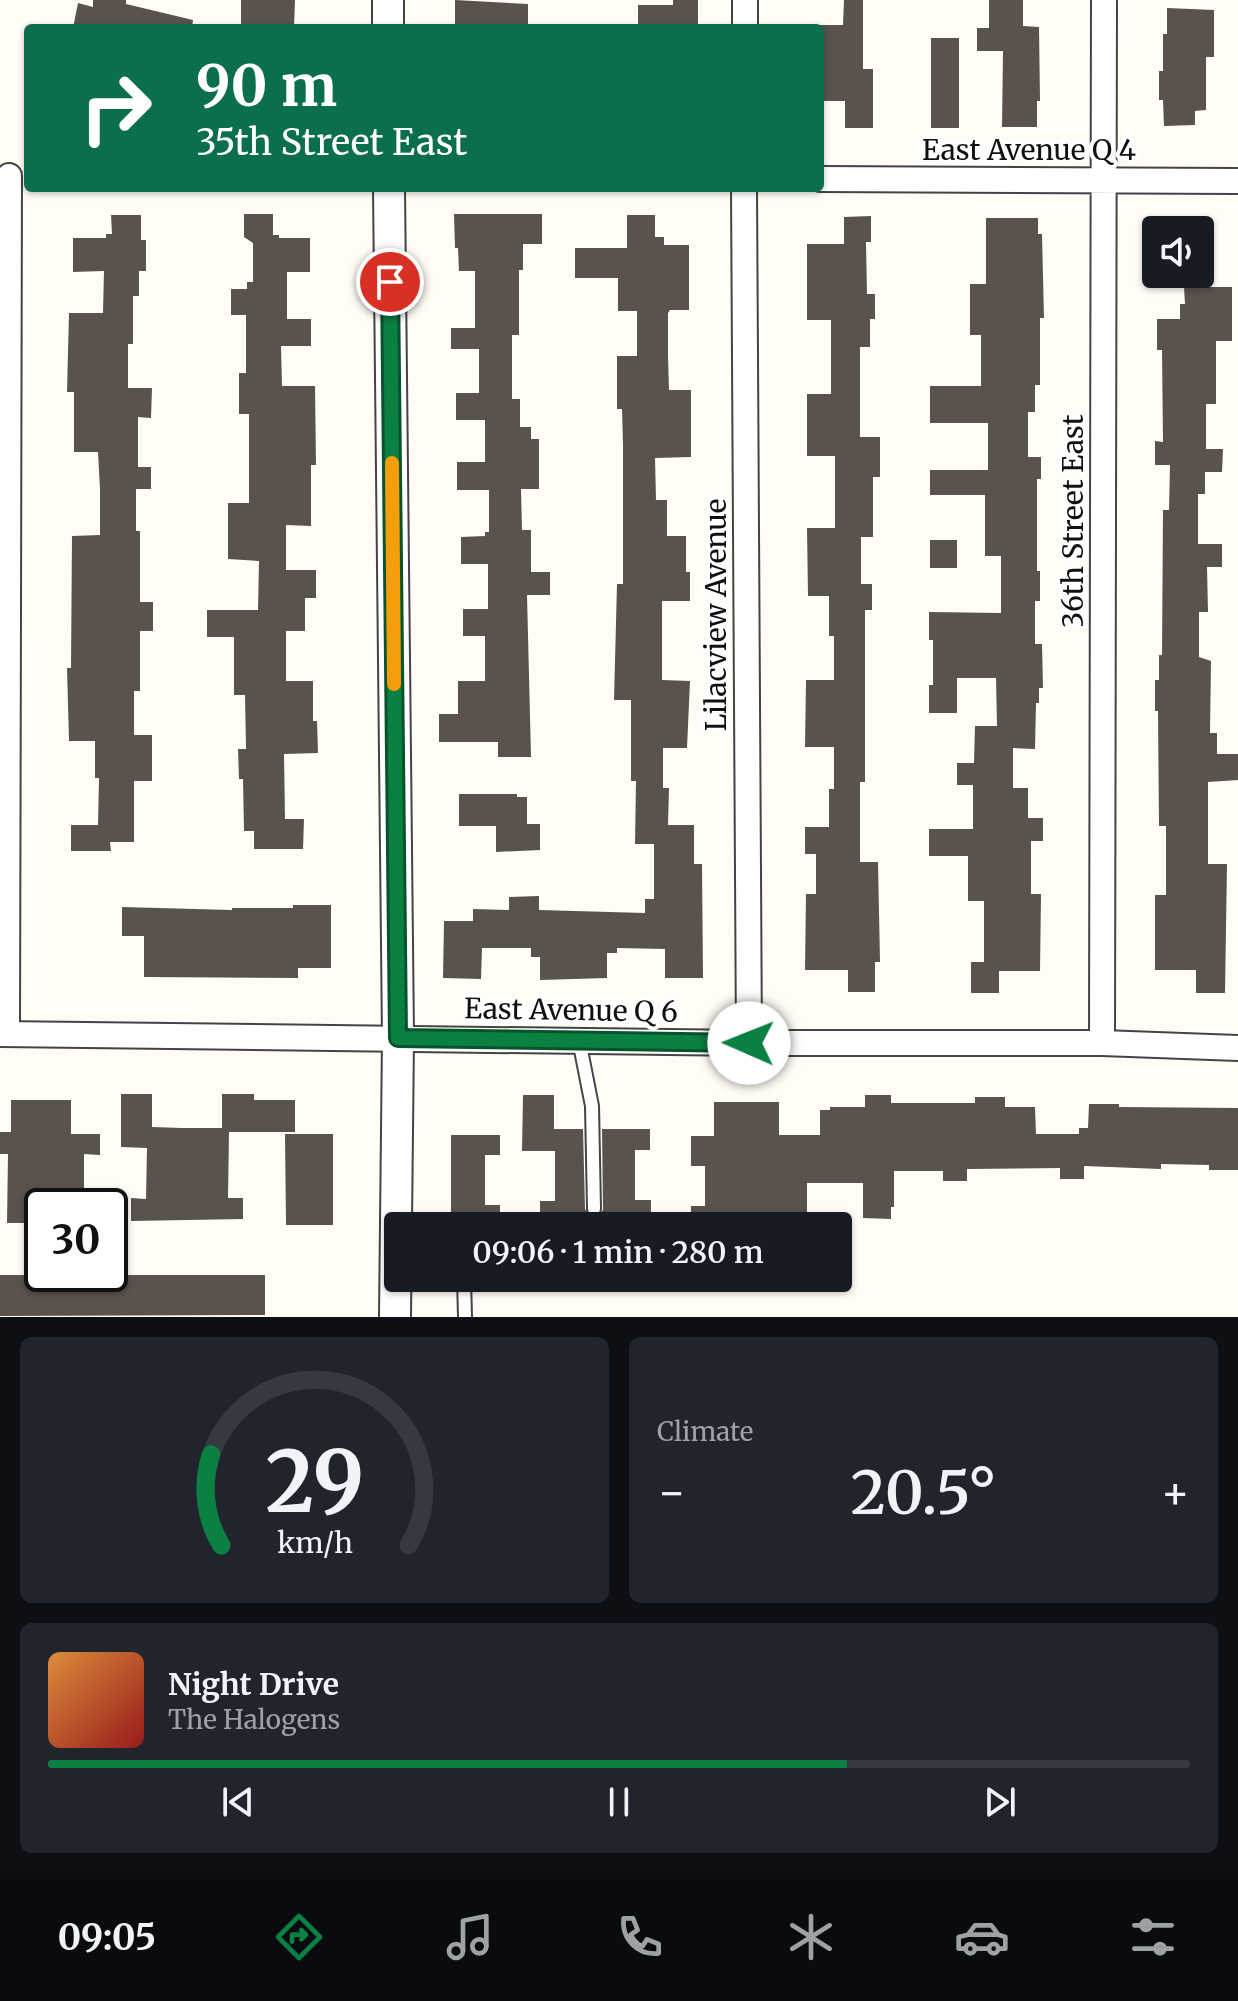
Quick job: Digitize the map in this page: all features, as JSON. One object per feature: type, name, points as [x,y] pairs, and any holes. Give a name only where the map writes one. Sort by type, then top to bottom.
[{"type":"street","points":[[388,0],[388,24]]},
{"type":"street","points":[[745,0],[745,24]]},
{"type":"street","name":"36th Street East","points":[[1102,1043],[1104,0]]},
{"type":"street","points":[[4,1034],[12,176]]},
{"type":"street","name":"East Avenue Q 4","points":[[824,179],[1238,181]]},
{"type":"street","points":[[389,192],[397,1212]]},
{"type":"street","name":"Lilacview Avenue","points":[[744,192],[749,1043]]},
{"type":"street","name":"East Avenue Q 6","points":[[4,1034],[749,1043],[1102,1043],[1238,1048]]},
{"type":"street","points":[[395,1317],[396,1292]]},
{"type":"lane","points":[[579,1040],[592,1106],[594,1209]]},
{"type":"lane","points":[[464,1292],[465,1317]]},
{"type":"building","points":[[93,0],[126,0],[126,4],[193,20],[192,24],[74,24],[78,3],[93,7]]},
{"type":"building","points":[[241,0],[295,0],[294,24],[241,24]]},
{"type":"building","points":[[455,0],[528,4],[528,24],[455,24]]},
{"type":"building","points":[[673,0],[698,0],[698,24],[638,24],[638,5],[673,5]]},
{"type":"building","points":[[844,0],[863,0],[863,69],[873,69],[873,128],[845,128],[845,101],[824,101],[824,25],[843,25]]},
{"type":"building","points":[[989,0],[1023,0],[1023,26],[1039,27],[1040,101],[1037,101],[1037,127],[1002,127],[1003,51],[977,51],[977,28],[989,28]]},
{"type":"building","points":[[1167,8],[1214,10],[1214,57],[1206,57],[1206,110],[1195,111],[1195,125],[1164,126],[1163,100],[1159,100],[1159,71],[1163,71]]},
{"type":"building","points":[[931,38],[959,38],[959,128],[931,128]]},
{"type":"building","points":[[244,214],[273,214],[273,235],[279,235],[279,238],[310,238],[310,272],[287,272],[287,319],[311,319],[311,346],[281,346],[282,386],[315,386],[316,465],[311,465],[311,526],[286,525],[286,570],[316,570],[316,598],[305,598],[305,631],[286,631],[286,681],[313,681],[313,721],[317,721],[318,753],[284,754],[285,819],[304,819],[303,849],[254,849],[254,831],[244,831],[243,779],[239,779],[238,749],[246,749],[245,695],[234,695],[234,637],[207,637],[207,610],[258,610],[259,561],[228,559],[228,503],[249,503],[249,414],[239,414],[239,373],[246,373],[246,315],[231,315],[231,289],[247,289],[247,282],[253,282],[253,243],[244,237]]},
{"type":"building","points":[[454,214],[542,214],[542,244],[523,244],[523,270],[519,270],[519,335],[512,335],[512,399],[520,399],[520,427],[531,427],[531,439],[539,439],[539,489],[521,489],[522,530],[531,530],[531,572],[550,572],[550,595],[527,595],[531,757],[498,757],[498,742],[439,742],[439,714],[458,714],[458,681],[485,681],[485,636],[463,636],[463,609],[488,609],[488,564],[461,564],[461,537],[485,536],[485,532],[489,532],[489,490],[457,490],[457,462],[485,462],[485,420],[456,420],[456,393],[479,393],[479,349],[451,349],[451,328],[475,328],[475,271],[459,271]]},
{"type":"building","points":[[111,215],[141,215],[141,240],[146,240],[146,271],[139,271],[139,296],[133,296],[133,344],[128,344],[128,388],[152,388],[151,418],[138,417],[138,467],[151,467],[151,489],[136,489],[136,531],[140,531],[140,602],[153,602],[153,631],[140,631],[140,691],[134,691],[134,735],[152,735],[152,781],[134,781],[134,842],[110,842],[111,851],[71,851],[71,825],[98,825],[99,778],[95,778],[95,741],[69,741],[67,668],[71,668],[72,536],[100,535],[100,489],[98,452],[74,452],[74,392],[67,392],[69,313],[103,313],[104,271],[73,272],[73,238],[106,238],[106,234],[112,234]]},
{"type":"building","points":[[627,215],[655,215],[655,237],[664,237],[664,245],[689,245],[689,310],[670,310],[668,313],[668,356],[669,390],[691,390],[691,457],[655,458],[656,500],[667,500],[667,536],[686,536],[686,572],[690,572],[690,601],[662,601],[662,680],[690,681],[687,748],[663,748],[663,788],[669,788],[668,825],[694,825],[694,864],[702,864],[703,978],[665,978],[665,949],[617,948],[617,953],[607,953],[607,978],[540,980],[540,957],[531,957],[531,948],[482,948],[481,979],[443,978],[444,921],[473,921],[473,909],[509,910],[509,897],[539,896],[539,910],[645,913],[645,899],[654,899],[654,844],[635,844],[636,781],[631,781],[631,700],[614,700],[617,584],[623,584],[623,445],[622,409],[617,409],[617,356],[637,356],[637,311],[618,311],[618,278],[575,278],[575,248],[627,248]]},
{"type":"building","points":[[871,216],[871,242],[866,242],[867,294],[875,294],[875,319],[870,319],[870,347],[860,347],[860,437],[880,437],[880,477],[873,477],[873,537],[861,537],[861,584],[872,584],[872,610],[865,610],[865,782],[860,782],[860,862],[878,862],[880,962],[875,962],[875,992],[848,992],[848,970],[805,970],[806,894],[816,894],[816,854],[805,854],[805,827],[829,827],[829,789],[834,789],[834,747],[805,747],[806,680],[834,680],[834,636],[829,636],[829,596],[808,596],[807,528],[835,528],[835,456],[807,456],[807,394],[831,394],[831,320],[807,320],[807,244],[844,244],[844,217]]},
{"type":"building","points":[[986,218],[1038,218],[1038,234],[1042,234],[1044,318],[1040,318],[1040,385],[1035,385],[1035,412],[1028,412],[1028,457],[1041,457],[1041,479],[1037,479],[1040,601],[1035,601],[1035,644],[1042,644],[1043,688],[1039,688],[1039,703],[1036,703],[1035,749],[1013,748],[1013,788],[1028,788],[1028,818],[1043,818],[1043,841],[1031,841],[1031,894],[1041,894],[1040,971],[999,971],[999,993],[971,993],[971,962],[984,962],[984,901],[968,901],[968,856],[929,856],[929,829],[973,829],[973,785],[957,785],[957,763],[974,763],[975,726],[997,726],[996,678],[957,678],[957,713],[929,713],[929,685],[933,685],[933,640],[929,640],[929,612],[1001,613],[1001,556],[985,556],[985,495],[930,495],[930,470],[988,470],[988,423],[930,423],[930,386],[981,386],[981,335],[970,335],[970,284],[986,284]]},
{"type":"building","points":[[1232,287],[1232,341],[1216,341],[1216,404],[1206,404],[1206,449],[1223,449],[1222,472],[1205,472],[1205,494],[1198,494],[1198,544],[1222,544],[1222,567],[1207,567],[1208,612],[1199,612],[1199,657],[1211,661],[1210,733],[1217,733],[1217,754],[1238,754],[1238,780],[1208,782],[1208,864],[1227,864],[1225,993],[1196,993],[1196,970],[1155,970],[1155,895],[1166,895],[1166,826],[1159,826],[1155,680],[1159,680],[1159,655],[1162,655],[1163,510],[1169,510],[1170,465],[1155,465],[1155,441],[1163,442],[1162,350],[1157,350],[1157,319],[1180,319],[1180,304],[1185,304],[1184,288]]},
{"type":"building","points":[[930,540],[957,540],[957,568],[930,568]]},
{"type":"building","points":[[459,794],[517,794],[517,797],[527,797],[527,824],[540,824],[540,850],[496,852],[496,826],[459,826]]},
{"type":"building","points":[[293,905],[331,905],[331,968],[298,968],[298,978],[144,977],[144,936],[122,936],[122,907],[232,910],[293,908]]},
{"type":"building","points":[[121,1094],[152,1094],[152,1127],[222,1128],[222,1094],[254,1094],[254,1100],[295,1100],[295,1132],[229,1132],[228,1198],[243,1198],[243,1219],[131,1221],[131,1198],[146,1199],[147,1148],[121,1147]]},
{"type":"building","points":[[523,1095],[554,1095],[554,1129],[583,1129],[587,1212],[540,1212],[540,1201],[555,1201],[555,1151],[522,1151]]},
{"type":"building","points":[[865,1095],[891,1095],[891,1103],[975,1103],[975,1097],[1005,1097],[1005,1107],[1035,1107],[1036,1134],[1079,1134],[1079,1128],[1088,1128],[1089,1104],[1238,1108],[1238,1170],[1209,1170],[1209,1165],[1161,1164],[1161,1169],[1084,1166],[1084,1179],[1060,1179],[1060,1168],[967,1169],[967,1181],[943,1181],[943,1171],[894,1171],[891,1219],[863,1218],[863,1183],[807,1183],[807,1212],[691,1212],[691,1206],[705,1206],[705,1166],[691,1166],[691,1136],[714,1136],[714,1102],[779,1102],[779,1135],[820,1135],[820,1110],[865,1107]]},
{"type":"building","points":[[11,1100],[71,1100],[71,1134],[100,1134],[100,1155],[84,1154],[84,1188],[24,1188],[24,1223],[7,1223],[8,1154],[0,1154],[0,1132],[11,1132]]},
{"type":"building","points":[[602,1129],[650,1129],[650,1150],[635,1150],[635,1200],[651,1200],[651,1212],[602,1212]]},
{"type":"building","points":[[285,1134],[333,1134],[333,1225],[286,1225]]},
{"type":"building","points":[[451,1135],[500,1135],[500,1155],[485,1155],[485,1205],[500,1205],[500,1212],[451,1212]]},
{"type":"building","points":[[0,1275],[24,1275],[24,1292],[128,1292],[128,1275],[265,1275],[265,1315],[0,1316]]},
{"type":"slow traffic","points":[[392,463],[394,684]]},
{"type":"route","points":[[390,282],[398,1038],[749,1043]]}]
